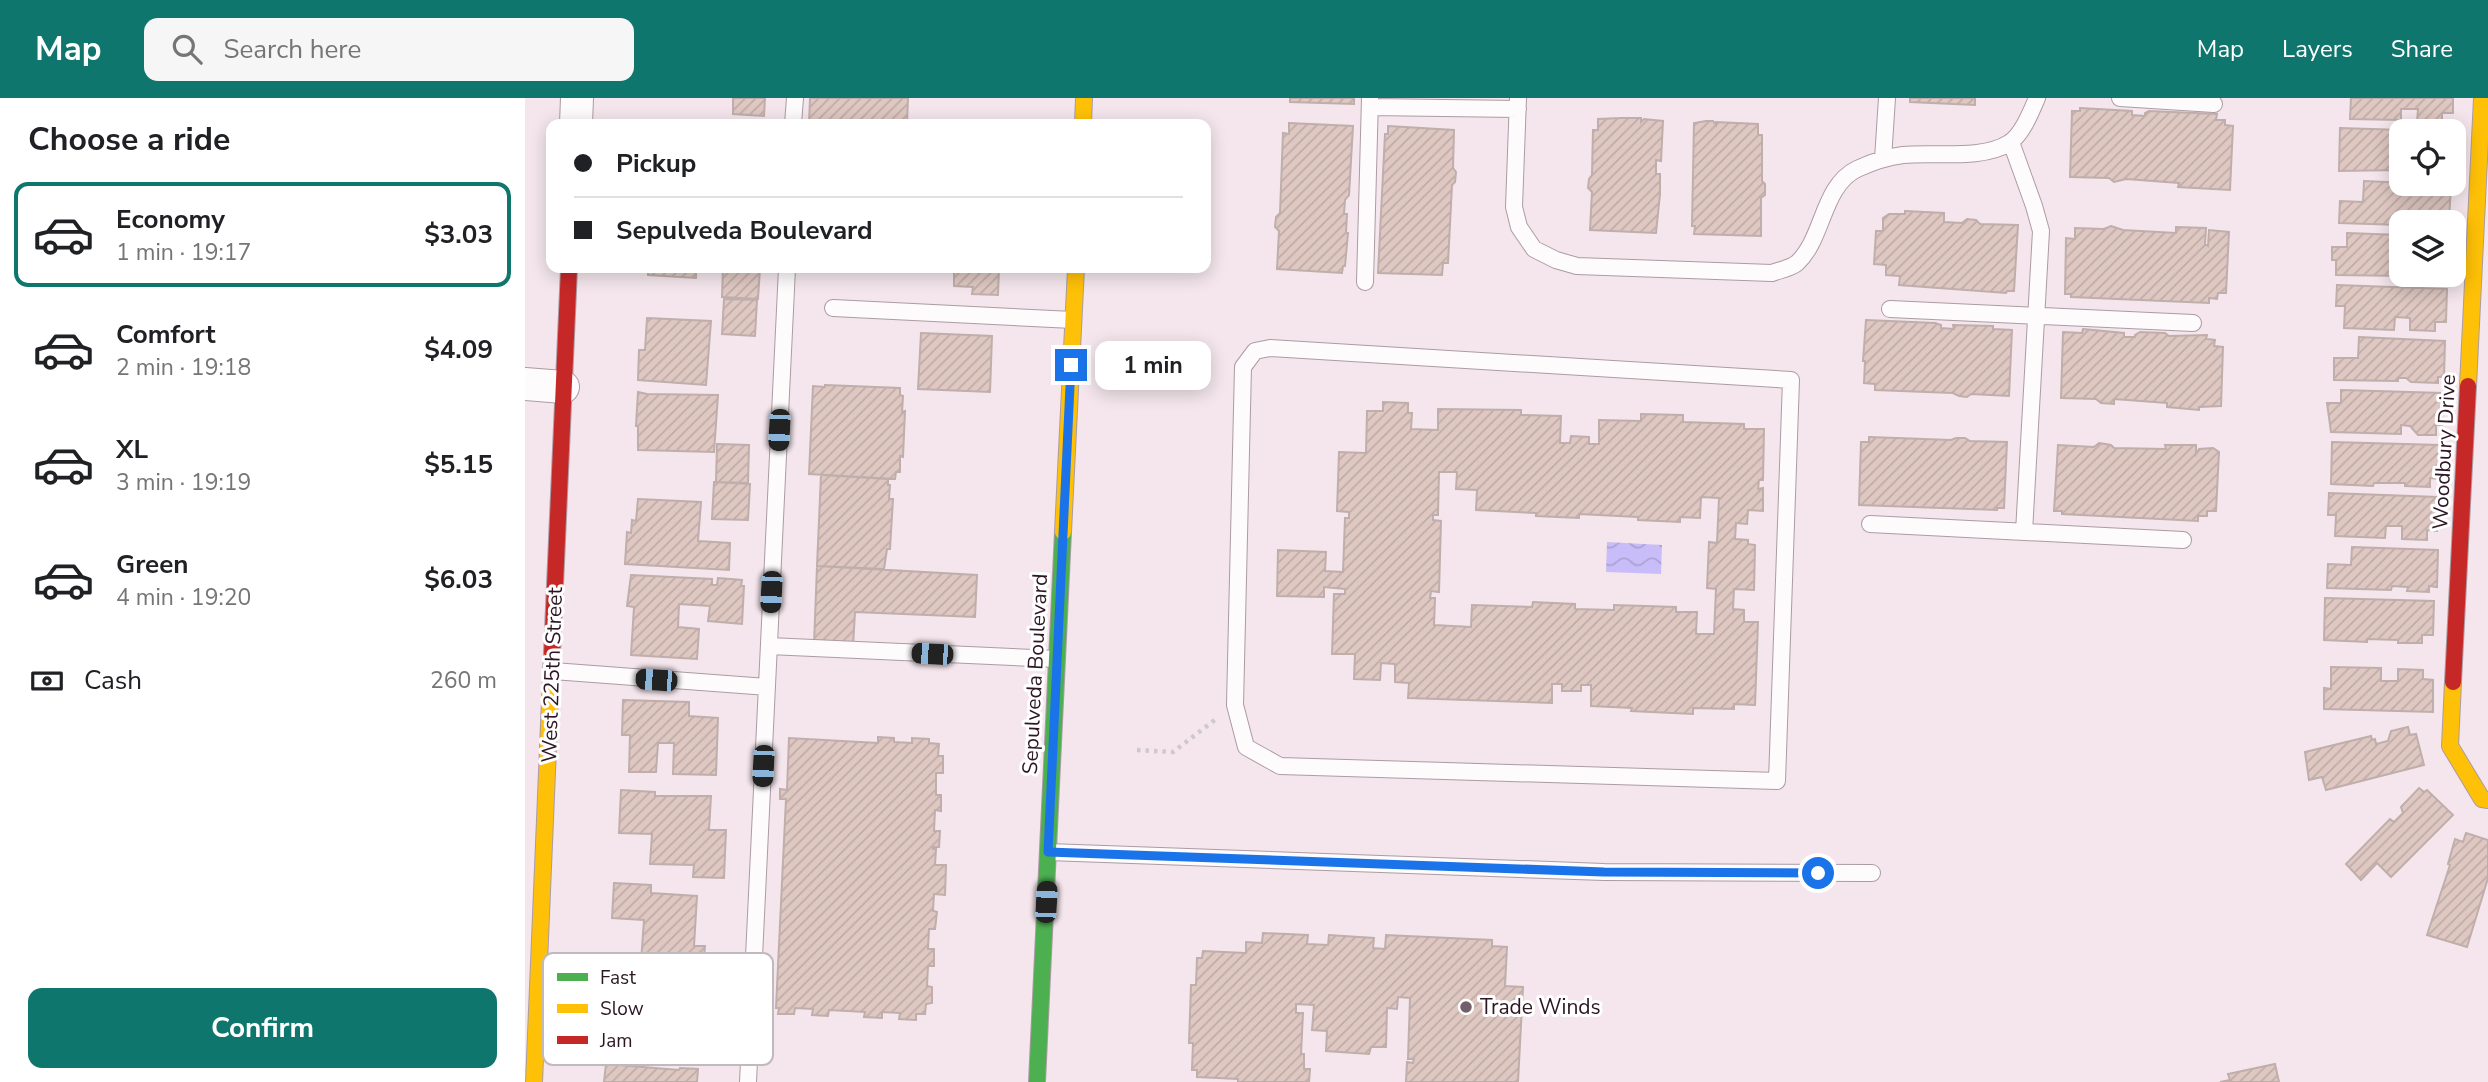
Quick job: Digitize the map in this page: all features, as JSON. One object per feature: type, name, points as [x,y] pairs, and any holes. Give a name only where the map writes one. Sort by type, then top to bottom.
[{"type":"street","points":[[576,119],[577,98]]},
{"type":"street","points":[[1083,119],[1084,98]]},
{"type":"street","name":"Woodbury Drive","points":[[2482,98],[2450,746],[2485,799]]},
{"type":"street","name":"West 225th Street","points":[[534,1082],[569,273]]},
{"type":"street","name":"Sepulveda Boulevard","points":[[1037,1082],[1076,273]]},
{"type":"street","points":[[525,384],[563,387]]},
{"type":"lane","points":[[793,119],[795,98]]},
{"type":"lane","points":[[1884,159],[1887,98]]},
{"type":"lane","points":[[1365,282],[1370,102],[1518,104],[1514,207],[1519,227],[1534,249],[1556,260],[1577,266],[1772,273],[1796,264],[1840,182],[1853,171],[1903,155],[1990,152],[2011,142],[2038,98]]},
{"type":"lane","points":[[2120,98],[2214,104]]},
{"type":"lane","points":[[2011,142],[2041,231],[2024,533]]},
{"type":"lane","points":[[754,953],[787,273]]},
{"type":"lane","points":[[833,308],[1073,320]]},
{"type":"lane","points":[[1890,309],[2193,323]]},
{"type":"lane","points":[[1270,348],[1791,380],[1777,781],[1280,766],[1246,747],[1235,705],[1240,495],[1243,366],[1255,351],[1270,348]]},
{"type":"lane","points":[[1870,524],[2183,540]]},
{"type":"lane","points":[[769,646],[1057,659]]},
{"type":"lane","points":[[553,671],[767,687]]},
{"type":"lane","points":[[1048,852],[1604,872],[1872,873]]},
{"type":"path","points":[[1137,750],[1173,752],[1213,720],[1221,718]]},
{"type":"water","points":[[1607,542],[1662,545],[1661,574],[1606,572]]},
{"type":"building","points":[[733,98],[765,98],[764,116],[733,114]]},
{"type":"building","points":[[810,98],[908,98],[907,119],[809,119]]},
{"type":"building","points":[[1290,98],[1354,98],[1354,104],[1290,102]]},
{"type":"building","points":[[1910,98],[1975,98],[1975,105],[1910,102]]},
{"type":"building","points":[[2351,98],[2453,98],[2453,113],[2442,113],[2442,119],[2417,119],[2418,109],[2401,109],[2401,119],[2350,119]]},
{"type":"building","points":[[2080,108],[2132,111],[2132,115],[2145,116],[2149,111],[2217,114],[2216,120],[2225,120],[2225,125],[2233,126],[2230,190],[2178,187],[2179,183],[2126,179],[2114,182],[2109,178],[2070,177],[2072,111],[2080,111]]},
{"type":"building","points":[[1641,118],[1641,122],[1644,119],[1663,121],[1661,161],[1656,160],[1656,174],[1660,174],[1660,194],[1656,233],[1590,230],[1592,192],[1588,188],[1592,175],[1593,130],[1598,130],[1598,119]]},
{"type":"building","points":[[1713,121],[1716,125],[1716,122],[1758,124],[1758,135],[1762,135],[1762,181],[1765,184],[1765,195],[1761,198],[1761,236],[1694,234],[1694,123]]},
{"type":"building","points":[[1289,123],[1353,126],[1349,195],[1345,200],[1344,214],[1347,214],[1348,233],[1342,273],[1277,269],[1279,231],[1275,227],[1276,217],[1280,213],[1283,133],[1289,134]]},
{"type":"building","points":[[1388,126],[1454,130],[1453,168],[1456,172],[1452,185],[1448,263],[1443,263],[1442,275],[1378,273],[1385,134],[1388,134]]},
{"type":"building","points":[[2340,128],[2389,130],[2389,170],[2339,171]]},
{"type":"building","points":[[2364,181],[2389,182],[2389,196],[2450,196],[2450,210],[2389,210],[2389,225],[2339,223],[2340,201],[2363,202]]},
{"type":"building","points":[[1905,211],[1944,213],[1944,222],[1962,223],[1967,219],[1976,220],[1980,224],[2018,225],[2014,291],[2006,293],[1899,285],[1900,276],[1886,275],[1886,265],[1874,264],[1876,231],[1883,231],[1883,218],[1889,214],[1905,214]]},
{"type":"building","points":[[2111,226],[2123,230],[2176,233],[2176,227],[2206,228],[2205,244],[2208,246],[2209,230],[2229,232],[2226,293],[2218,293],[2217,299],[2209,298],[2209,303],[2071,297],[2071,294],[2065,294],[2066,238],[2075,239],[2075,228],[2104,229]]},
{"type":"building","points":[[2347,233],[2389,235],[2389,276],[2336,275],[2336,260],[2332,260],[2332,247],[2347,247]]},
{"type":"building","points":[[696,273],[696,278],[648,275]]},
{"type":"building","points":[[723,273],[760,273],[758,299],[722,297]]},
{"type":"building","points":[[954,273],[999,273],[998,295],[972,294],[973,287],[954,286]]},
{"type":"building","points":[[2337,285],[2447,289],[2446,322],[2435,322],[2435,331],[2410,330],[2410,318],[2395,317],[2394,330],[2344,328],[2345,306],[2336,306]]},
{"type":"building","points":[[724,299],[757,300],[755,336],[722,334]]},
{"type":"building","points":[[647,318],[711,321],[706,385],[638,380],[639,350],[645,350]]},
{"type":"building","points":[[1866,320],[1935,323],[1941,325],[1941,328],[1954,329],[1953,325],[1993,326],[1993,329],[2012,330],[2009,396],[1971,394],[1967,397],[1953,393],[1875,390],[1875,384],[1864,383]]},
{"type":"building","points":[[2083,329],[2124,333],[2124,337],[2135,337],[2140,332],[2165,333],[2169,336],[2207,335],[2206,339],[2215,340],[2214,346],[2223,347],[2221,406],[2199,407],[2199,410],[2167,407],[2167,403],[2114,399],[2114,404],[2101,403],[2096,399],[2061,398],[2063,332],[2082,333]]},
{"type":"building","points":[[921,333],[992,336],[990,392],[918,389]]},
{"type":"building","points":[[2359,337],[2445,341],[2444,377],[2438,377],[2438,383],[2411,382],[2406,378],[2398,378],[2398,381],[2334,380],[2334,358],[2358,358]]},
{"type":"building","points":[[813,386],[900,388],[900,395],[903,396],[902,412],[905,411],[903,457],[900,456],[900,472],[896,472],[895,479],[809,474]]},
{"type":"building","points":[[2341,390],[2443,393],[2442,425],[2436,425],[2436,435],[2418,435],[2410,426],[2401,425],[2401,434],[2331,432],[2327,403],[2341,403]]},
{"type":"building","points":[[638,392],[718,395],[714,452],[638,450]]},
{"type":"building","points":[[1383,402],[1408,403],[1408,413],[1412,413],[1411,429],[1438,430],[1438,409],[1521,410],[1521,415],[1561,416],[1560,443],[1570,443],[1571,436],[1589,437],[1589,444],[1599,444],[1599,420],[1641,421],[1641,414],[1683,415],[1683,422],[1744,424],[1744,429],[1764,429],[1763,480],[1759,480],[1758,489],[1763,488],[1763,511],[1748,510],[1747,524],[1736,523],[1735,539],[1748,540],[1748,544],[1755,545],[1754,590],[1734,589],[1733,609],[1744,610],[1744,622],[1758,622],[1755,705],[1734,704],[1734,709],[1693,708],[1693,714],[1631,711],[1632,708],[1591,706],[1591,685],[1581,685],[1581,691],[1562,691],[1562,684],[1552,684],[1552,703],[1408,698],[1409,683],[1395,682],[1395,664],[1381,663],[1380,680],[1354,679],[1355,654],[1332,654],[1334,594],[1345,594],[1345,589],[1324,587],[1324,597],[1277,596],[1278,550],[1326,552],[1325,571],[1343,572],[1345,518],[1349,518],[1349,512],[1337,511],[1339,452],[1366,453],[1367,411],[1383,411]],"holes":[[[1439,472],[1457,472],[1456,489],[1477,490],[1476,510],[1536,513],[1536,516],[1579,518],[1579,514],[1680,522],[1680,517],[1700,518],[1701,497],[1719,498],[1717,543],[1709,542],[1707,588],[1716,589],[1714,634],[1696,634],[1697,612],[1676,612],[1676,607],[1614,605],[1614,610],[1575,609],[1575,604],[1533,602],[1532,607],[1472,605],[1471,627],[1434,625],[1435,598],[1430,598],[1431,591],[1439,592],[1441,521],[1433,520],[1433,515],[1438,515]]]},
{"type":"building","points":[[1869,437],[1951,440],[1965,438],[1970,441],[2007,442],[2004,508],[1997,510],[1859,505],[1861,442],[1869,442]]},
{"type":"building","points":[[2332,442],[2440,445],[2439,479],[2430,478],[2430,487],[2405,486],[2405,483],[2374,483],[2373,486],[2331,484]]},
{"type":"building","points":[[2099,443],[2114,448],[2166,449],[2165,445],[2196,445],[2196,454],[2199,449],[2213,448],[2219,452],[2216,511],[2207,511],[2207,516],[2198,516],[2198,521],[2062,514],[2062,511],[2054,511],[2058,445],[2094,447]]},
{"type":"building","points":[[717,444],[749,445],[748,483],[716,482]]},
{"type":"building","points":[[821,475],[888,479],[889,499],[893,499],[890,549],[887,549],[884,569],[817,566]]},
{"type":"building","points":[[714,482],[750,484],[748,520],[712,519]]},
{"type":"building","points":[[2329,493],[2438,497],[2437,531],[2427,530],[2427,540],[2402,539],[2402,526],[2386,526],[2385,538],[2335,536],[2336,515],[2328,515]]},
{"type":"building","points":[[638,499],[701,502],[698,541],[730,543],[729,570],[625,564],[627,532],[631,533],[632,520],[636,521]]},
{"type":"building","points":[[2352,547],[2438,550],[2437,587],[2429,586],[2429,592],[2407,591],[2408,587],[2392,586],[2391,590],[2327,588],[2328,564],[2351,565]]},
{"type":"building","points":[[817,566],[977,575],[975,617],[855,612],[853,646],[814,644]]},
{"type":"building","points":[[631,575],[712,579],[712,585],[717,585],[718,578],[742,580],[742,624],[708,621],[710,606],[679,604],[678,627],[699,629],[697,659],[631,655],[634,607],[627,606]]},
{"type":"building","points":[[2325,598],[2434,601],[2433,635],[2422,635],[2422,643],[2367,639],[2367,642],[2324,640]]},
{"type":"building","points":[[2331,667],[2381,668],[2381,681],[2398,681],[2398,669],[2423,670],[2423,679],[2433,680],[2433,712],[2324,709],[2324,688],[2331,689]]},
{"type":"building","points":[[623,700],[689,702],[689,716],[718,718],[716,775],[673,774],[674,743],[658,743],[656,772],[629,772],[630,735],[622,735]]},
{"type":"building","points":[[2408,727],[2410,735],[2416,734],[2424,765],[2326,790],[2322,777],[2309,780],[2305,752],[2371,736],[2376,744],[2388,741],[2391,731]]},
{"type":"building","points":[[878,737],[894,738],[894,742],[912,743],[912,738],[929,739],[929,743],[939,744],[938,756],[943,756],[943,773],[936,773],[936,795],[941,795],[941,811],[935,810],[934,831],[940,831],[939,847],[933,849],[936,849],[935,865],[946,865],[945,895],[934,894],[931,910],[937,912],[935,929],[929,929],[928,949],[934,949],[934,966],[928,966],[927,986],[932,987],[932,1003],[926,1004],[925,1014],[916,1014],[916,1020],[899,1019],[900,1013],[882,1012],[882,1018],[864,1017],[865,1012],[829,1010],[828,1016],[812,1015],[813,1009],[795,1008],[794,1014],[778,1014],[779,1008],[776,1008],[786,799],[780,799],[780,789],[787,790],[789,738],[878,743]]},
{"type":"building","points":[[2419,788],[2424,792],[2427,790],[2453,815],[2391,877],[2377,863],[2361,880],[2346,864],[2390,819],[2394,822],[2403,813],[2401,807]]},
{"type":"building","points":[[621,790],[655,792],[655,796],[711,796],[709,830],[726,830],[724,878],[693,877],[694,865],[650,864],[652,834],[619,833]]},
{"type":"building","points":[[2466,833],[2488,840],[2488,878],[2467,947],[2427,935],[2450,865],[2448,864],[2455,839],[2463,842]]},
{"type":"building","points":[[614,883],[651,885],[651,893],[697,896],[694,946],[705,946],[704,953],[642,953],[644,920],[612,918]]},
{"type":"building","name":"Trade Winds","points":[[1263,933],[1308,935],[1307,944],[1328,945],[1329,935],[1374,938],[1373,948],[1385,949],[1386,935],[1492,940],[1492,946],[1507,947],[1505,986],[1523,987],[1518,1082],[1406,1082],[1407,1062],[1413,1063],[1414,1059],[1408,1059],[1410,998],[1398,997],[1397,1009],[1387,1008],[1386,1047],[1371,1047],[1369,1054],[1326,1051],[1327,1031],[1312,1030],[1314,1005],[1296,1004],[1296,1013],[1303,1013],[1301,1054],[1304,1054],[1304,1069],[1310,1069],[1309,1082],[1238,1082],[1238,1079],[1197,1077],[1197,1070],[1192,1070],[1193,1043],[1189,1043],[1191,985],[1196,985],[1197,958],[1202,958],[1203,951],[1246,953],[1246,942],[1262,943]]},
{"type":"building","points":[[2275,1064],[2279,1082],[2220,1082],[2230,1080],[2228,1074]]},
{"type":"building","points":[[606,1065],[698,1069],[697,1082],[604,1082]]},
{"type":"traffic: fast","points":[[1037,1082],[1063,532]]},
{"type":"traffic: slow","points":[[1083,119],[1084,98]]},
{"type":"traffic: slow","points":[[2468,386],[2482,98]]},
{"type":"traffic: slow","points":[[1063,532],[1076,273]]},
{"type":"traffic: slow","points":[[534,1082],[552,653]]},
{"type":"traffic: slow","points":[[2453,682],[2450,746],[2482,799],[2488,800]]},
{"type":"traffic: jam","points":[[552,653],[569,273]]},
{"type":"traffic: jam","points":[[2453,682],[2468,386]]},
{"type":"place","name":"Trade Winds","points":[[1466,1007]]},
{"type":"route","points":[[1071,365],[1048,852],[1604,872],[1818,873]]}]
